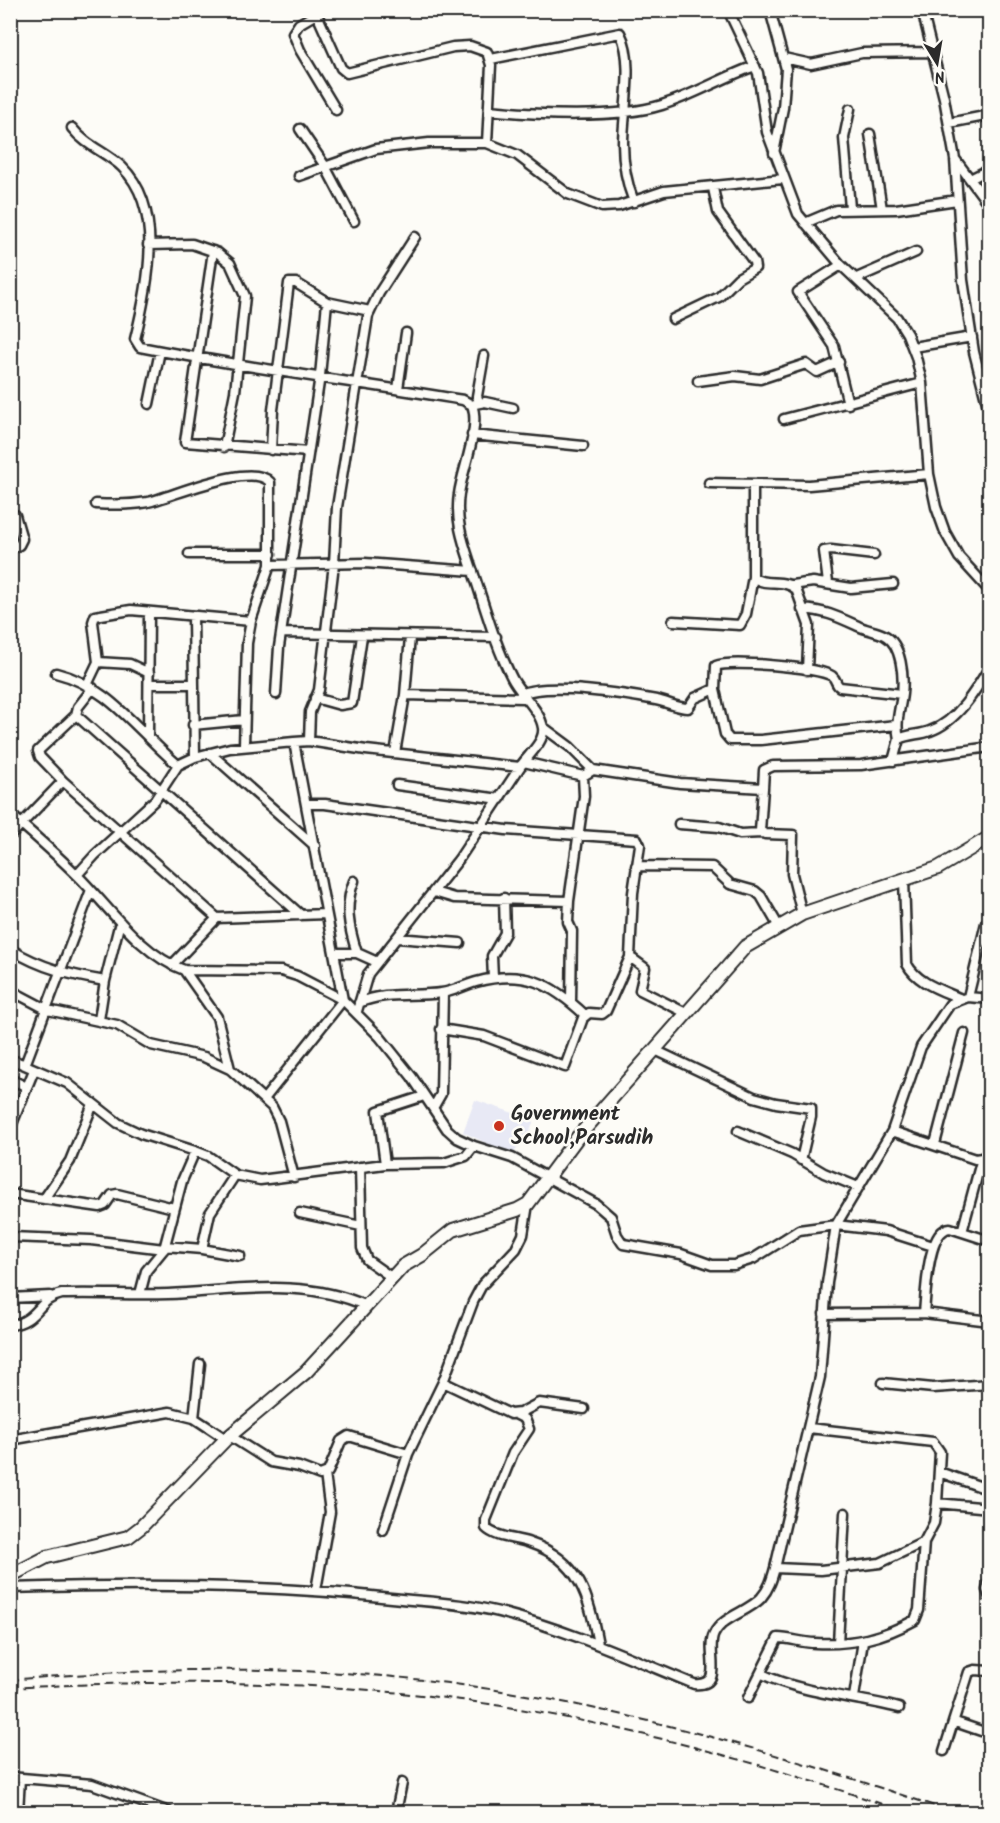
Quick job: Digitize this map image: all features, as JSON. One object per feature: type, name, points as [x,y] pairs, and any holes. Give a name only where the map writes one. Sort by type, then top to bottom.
[{"type":"main road","points":[[10,1576],[47,1557],[128,1537],[185,1485],[228,1437],[284,1394],[367,1306],[390,1277],[453,1230],[517,1210],[528,1204],[577,1138],[745,947],[802,914],[938,868],[990,837]]},
{"type":"street","points":[[728,10],[755,66],[767,132],[790,200],[805,223],[841,265],[897,318],[913,347],[922,383],[929,474],[945,532],[959,557],[990,591]]},
{"type":"street","points":[[770,10],[784,58],[786,88],[774,153]]},
{"type":"street","points":[[922,10],[949,123],[955,159],[963,280],[972,337],[990,415]]},
{"type":"street","points":[[336,110],[300,50],[293,33],[299,24],[315,12],[341,68],[347,73],[453,47],[470,46],[482,49],[491,59],[487,143]]},
{"type":"street","points":[[491,59],[620,33],[626,61],[623,159],[625,176],[634,202]]},
{"type":"street","points":[[784,58],[811,64],[862,52],[932,52]]},
{"type":"street","points":[[489,110],[539,114],[625,113],[681,99],[755,66]]},
{"type":"street","points":[[850,109],[844,138],[850,208]]},
{"type":"street","points":[[949,123],[990,115]]},
{"type":"street","points":[[72,128],[85,143],[123,168],[135,182],[146,212],[150,273],[135,339],[140,347],[513,408]]},
{"type":"street","points":[[300,129],[325,166],[354,221]]},
{"type":"street","points":[[870,134],[882,209]]},
{"type":"street","points":[[299,176],[376,149],[400,145],[487,143],[517,154],[568,194],[584,203],[602,207],[634,202],[664,190],[713,188],[783,179]]},
{"type":"street","points":[[955,159],[990,206]]},
{"type":"street","points":[[970,179],[990,169]]},
{"type":"street","points":[[673,319],[719,297],[738,278],[755,268],[754,262],[718,212],[713,188]]},
{"type":"street","points":[[805,223],[836,210],[882,209],[957,200]]},
{"type":"street","points":[[309,741],[309,712],[319,690],[334,564],[337,507],[370,311],[416,237]]},
{"type":"street","points":[[148,245],[192,244],[226,257],[245,296],[232,411],[224,447]]},
{"type":"street","points":[[213,251],[185,442],[224,447],[308,452]]},
{"type":"street","points":[[857,278],[916,252]]},
{"type":"street","points":[[841,265],[798,292],[824,330],[839,362],[848,404]]},
{"type":"street","points":[[271,450],[289,283],[296,283],[327,302],[370,311]]},
{"type":"street","points":[[276,694],[282,633],[320,376],[327,302]]},
{"type":"street","points":[[398,389],[406,333]]},
{"type":"street","points":[[913,347],[972,337]]},
{"type":"street","points":[[149,404],[160,351]]},
{"type":"street","points":[[484,356],[472,435],[462,477],[458,515],[473,571],[496,637],[522,696],[535,710],[543,727],[570,747],[593,770],[680,783],[762,788]]},
{"type":"street","points":[[698,381],[735,376],[760,379],[806,364],[817,372],[839,362]]},
{"type":"street","points":[[784,419],[922,383]]},
{"type":"street","points":[[472,435],[583,446]]},
{"type":"street","points":[[709,483],[753,485],[844,483],[929,474]]},
{"type":"street","points":[[96,504],[144,502],[213,480],[262,477],[270,482],[270,565],[251,621],[245,669],[244,746]]},
{"type":"street","points":[[673,621],[740,625],[746,614],[753,577],[753,485]]},
{"type":"street","points":[[10,549],[20,545],[22,539],[15,515]]},
{"type":"street","points":[[828,583],[824,552],[831,550],[874,555]]},
{"type":"street","points":[[189,554],[271,554]]},
{"type":"street","points":[[270,565],[388,564],[473,571]]},
{"type":"street","points":[[753,577],[759,581],[792,585],[803,582],[828,583],[851,588],[893,584]]},
{"type":"street","points":[[792,585],[796,589],[809,625],[807,670]]},
{"type":"street","points":[[802,609],[837,614],[861,627],[885,636],[893,643],[898,654],[902,694],[896,725],[898,740],[893,761]]},
{"type":"street","points":[[251,621],[122,610],[93,617],[98,662],[90,686],[76,715],[38,751],[40,757],[63,781],[217,918],[326,914]]},
{"type":"street","points":[[148,737],[149,612]]},
{"type":"street","points":[[193,617],[192,684],[195,757]]},
{"type":"street","points":[[282,633],[496,637]]},
{"type":"street","points":[[315,698],[340,705],[352,703],[362,636]]},
{"type":"street","points":[[395,753],[405,695],[410,637]]},
{"type":"street","points":[[98,662],[130,664],[149,673]]},
{"type":"street","points":[[896,725],[770,739],[730,740],[725,734],[714,690],[714,671],[720,664],[783,666],[831,676],[840,687],[902,694]]},
{"type":"street","points":[[898,740],[933,730],[944,723],[976,689],[990,666]]},
{"type":"street","points":[[56,673],[90,686],[178,765]]},
{"type":"street","points":[[149,684],[192,684]]},
{"type":"street","points":[[405,695],[522,696],[542,687],[646,698],[688,708],[695,698],[714,690]]},
{"type":"street","points":[[76,715],[301,915]]},
{"type":"street","points":[[193,725],[244,720]]},
{"type":"street","points":[[358,1007],[368,974],[434,892],[482,827],[522,764],[539,742],[543,727]]},
{"type":"street","points":[[77,875],[163,791],[178,765],[195,757],[244,746],[309,741],[395,753],[522,764],[583,776],[593,770]]},
{"type":"street","points":[[265,1098],[343,1000],[308,804],[294,742]]},
{"type":"street","points":[[762,833],[762,788],[764,770],[767,767],[893,761],[990,747]]},
{"type":"street","points":[[210,753],[315,846]]},
{"type":"street","points":[[572,1002],[572,931],[568,922],[569,901],[584,796],[583,776]]},
{"type":"street","points":[[10,836],[63,781]]},
{"type":"street","points":[[397,785],[500,799]]},
{"type":"street","points":[[308,804],[325,804],[482,827],[637,838],[640,844],[636,866],[630,957],[606,1011],[602,1014],[585,1015],[550,986],[534,980],[493,978],[443,993],[384,995],[358,1007]]},
{"type":"street","points":[[10,814],[77,875],[120,922],[172,965],[184,970],[281,970],[297,975],[358,1007],[447,1129],[474,1146],[512,1158],[549,1177],[606,1212],[623,1244],[681,1254],[712,1265],[734,1265],[753,1259],[799,1230],[836,1225],[886,1231],[933,1246]]},
{"type":"street","points":[[679,824],[719,827],[740,834],[793,835],[792,874],[802,914]]},
{"type":"street","points":[[636,866],[712,867],[730,884],[755,891],[766,903],[778,927]]},
{"type":"street","points":[[904,880],[907,964],[912,973],[919,979],[963,998],[990,999]]},
{"type":"street","points":[[354,881],[347,905],[348,921],[357,953]]},
{"type":"street","points":[[25,1065],[48,1010],[91,890]]},
{"type":"street","points":[[434,892],[454,898],[569,901]]},
{"type":"street","points":[[493,978],[492,956],[505,933],[504,898]]},
{"type":"street","points":[[172,965],[217,918]]},
{"type":"street","points":[[10,1588],[151,1586],[316,1590],[464,1606],[499,1612],[598,1644],[694,1684],[709,1683],[713,1676],[711,1642],[714,1634],[726,1621],[760,1599],[767,1591],[775,1568],[820,1377],[824,1314],[836,1225],[892,1131],[921,1047],[950,1004],[963,998],[986,923],[990,919]]},
{"type":"street","points":[[99,1020],[105,981],[120,922]]},
{"type":"street","points":[[398,938],[460,943]]},
{"type":"street","points":[[10,949],[38,965],[60,973],[105,981]]},
{"type":"street","points":[[334,952],[357,953],[377,962]]},
{"type":"street","points":[[630,957],[645,968],[640,990],[686,1013]]},
{"type":"street","points":[[184,970],[217,1017],[230,1069]]},
{"type":"street","points":[[10,990],[48,1010],[99,1020],[133,1033],[151,1045],[204,1057],[230,1069],[265,1098],[279,1121],[294,1177]]},
{"type":"street","points":[[433,1108],[441,1094],[443,993]]},
{"type":"street","points":[[441,1029],[484,1036],[562,1068],[567,1065],[585,1015]]},
{"type":"street","points":[[935,1144],[964,1034]]},
{"type":"street","points":[[655,1050],[754,1097],[810,1108],[812,1117],[801,1160]]},
{"type":"street","points":[[10,1059],[67,1083],[118,1123],[141,1134],[208,1156],[235,1175],[260,1180],[385,1164],[457,1161],[466,1156],[474,1146]]},
{"type":"street","points":[[10,1129],[34,1070]]},
{"type":"street","points":[[10,1079],[27,1087]]},
{"type":"street","points":[[385,1164],[378,1111],[424,1096]]},
{"type":"street","points":[[44,1199],[70,1161],[93,1104]]},
{"type":"street","points":[[738,1131],[858,1187]]},
{"type":"street","points":[[892,1131],[975,1159],[987,1154],[990,1137]]},
{"type":"street","points":[[140,1294],[146,1271],[165,1248],[174,1208],[195,1151]]},
{"type":"street","points":[[962,1232],[982,1158]]},
{"type":"street","points":[[360,1167],[362,1248],[367,1260],[390,1277]]},
{"type":"street","points":[[202,1249],[210,1212],[235,1175]]},
{"type":"street","points":[[10,1194],[100,1207],[105,1205],[112,1195],[117,1194],[174,1208]]},
{"type":"street","points":[[383,1530],[408,1454],[443,1382],[482,1285],[508,1259],[523,1235],[528,1204]]},
{"type":"street","points":[[300,1213],[361,1226]]},
{"type":"street","points":[[924,1313],[933,1246],[944,1228],[990,1241]]},
{"type":"street","points":[[10,1238],[91,1240],[165,1248],[202,1249],[240,1256]]},
{"type":"street","points":[[10,1298],[140,1294],[262,1286],[326,1291],[367,1306]]},
{"type":"street","points":[[10,1325],[28,1320],[51,1296]]},
{"type":"street","points":[[824,1314],[924,1313],[990,1321]]},
{"type":"street","points":[[194,1418],[200,1364]]},
{"type":"street","points":[[443,1382],[525,1419],[529,1429],[505,1471],[486,1520],[486,1528],[547,1551],[578,1577],[588,1596],[598,1644]]},
{"type":"street","points":[[883,1383],[933,1388],[990,1384]]},
{"type":"street","points":[[515,1414],[539,1403],[584,1409]]},
{"type":"street","points":[[10,1440],[154,1414],[182,1413],[271,1462],[325,1474]]},
{"type":"street","points":[[748,1698],[762,1674],[773,1643],[778,1638],[816,1643],[863,1641],[877,1638],[915,1620],[919,1610],[924,1542],[934,1523],[940,1452],[933,1442],[809,1428]]},
{"type":"street","points":[[325,1474],[330,1469],[340,1441],[349,1436],[408,1454]]},
{"type":"street","points":[[939,1472],[990,1490]]},
{"type":"street","points":[[316,1590],[330,1512],[325,1474]]},
{"type":"street","points":[[937,1503],[990,1508]]},
{"type":"street","points":[[838,1643],[845,1513]]},
{"type":"street","points":[[775,1568],[797,1571],[880,1563],[924,1542]]},
{"type":"street","points":[[990,1577],[987,1590],[990,1598]]},
{"type":"street","points":[[854,1696],[863,1641]]},
{"type":"street","points":[[944,1751],[969,1672],[990,1671]]},
{"type":"street","points":[[762,1674],[796,1688],[854,1696],[899,1708]]},
{"type":"street","points":[[955,1722],[990,1734]]},
{"type":"street","points":[[10,1777],[92,1784],[169,1812]]},
{"type":"street","points":[[18,1812],[20,1778]]},
{"type":"street","points":[[396,1812],[402,1783]]},
{"type":"shaded area","name":"Government School,Parsudih","points":[[475,1100],[534,1120],[529,1134],[512,1155],[463,1132]]},
{"type":"railway","points":[[10,1680],[145,1671],[281,1670],[372,1675],[446,1683],[520,1694],[666,1725],[810,1765],[952,1812]]},
{"type":"railway","points":[[10,1688],[130,1683],[310,1686],[430,1696],[489,1704],[647,1735],[803,1778],[905,1812]]},
{"type":"place","name":"Government School,Parsudih","points":[[499,1126]]}]
